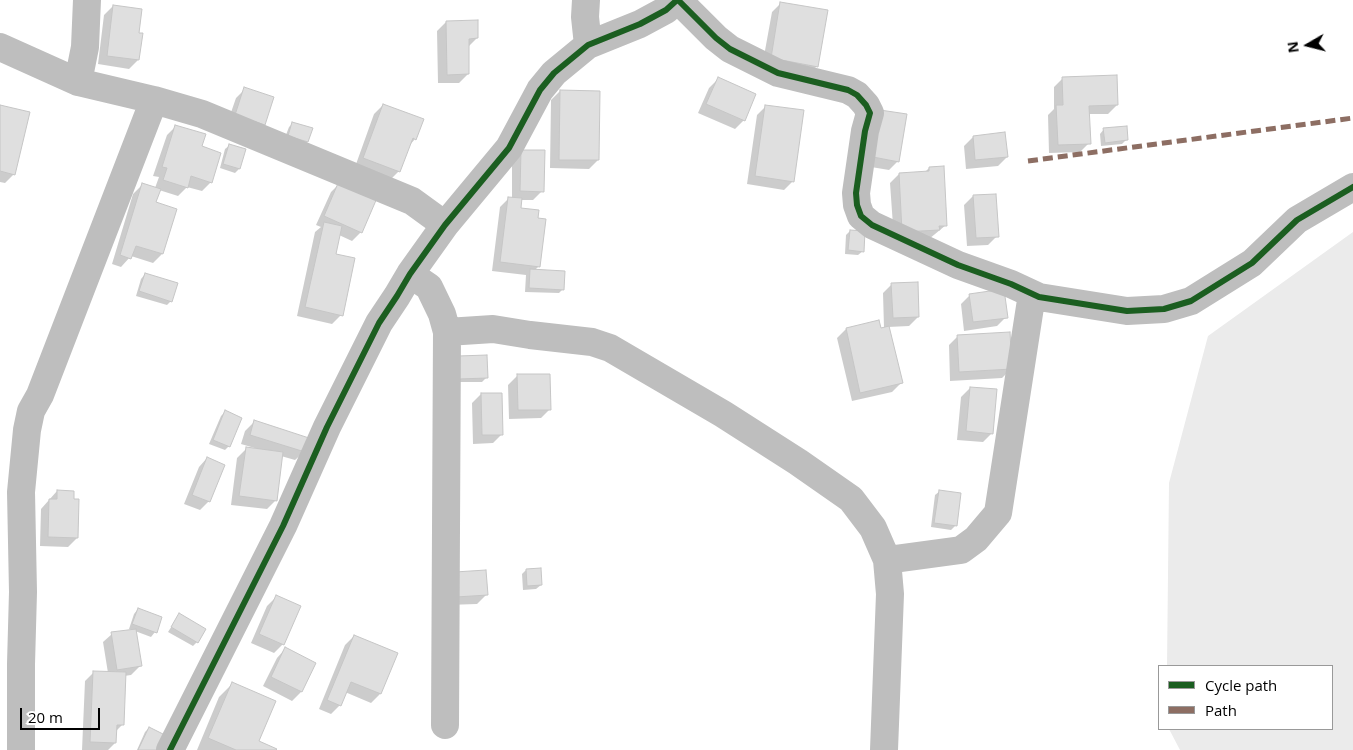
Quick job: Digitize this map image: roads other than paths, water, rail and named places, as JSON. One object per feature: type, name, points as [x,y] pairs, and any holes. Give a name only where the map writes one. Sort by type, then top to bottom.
[{"type":"street","points":[[78,82],[85,47],[87,0]]},
{"type":"street","points":[[586,0],[585,17],[588,45]]},
{"type":"street","points":[[170,750],[283,526],[327,427],[379,323],[410,274],[445,225],[509,148],[540,90],[554,73],[588,45],[640,24],[666,10],[677,0],[730,49],[778,73],[848,90],[857,95],[866,105],[870,113],[865,132],[856,193],[860,216],[872,225],[958,265],[1039,297],[1127,311],[1164,309],[1191,300],[1252,263],[1297,220],[1353,187]]},
{"type":"street","points":[[0,47],[78,82],[154,100],[202,114],[412,201],[445,225]]},
{"type":"street","points":[[21,750],[23,592],[21,492],[27,430],[31,411],[40,395],[154,100]]},
{"type":"street","points":[[410,274],[429,287],[439,306],[446,332],[446,724]]},
{"type":"street","points":[[887,560],[961,550],[976,539],[998,514],[1032,294]]},
{"type":"street","points":[[446,332],[493,329],[530,336],[592,342],[619,352],[723,414],[798,462],[851,499],[873,528],[887,560],[890,594],[884,750]]}]
